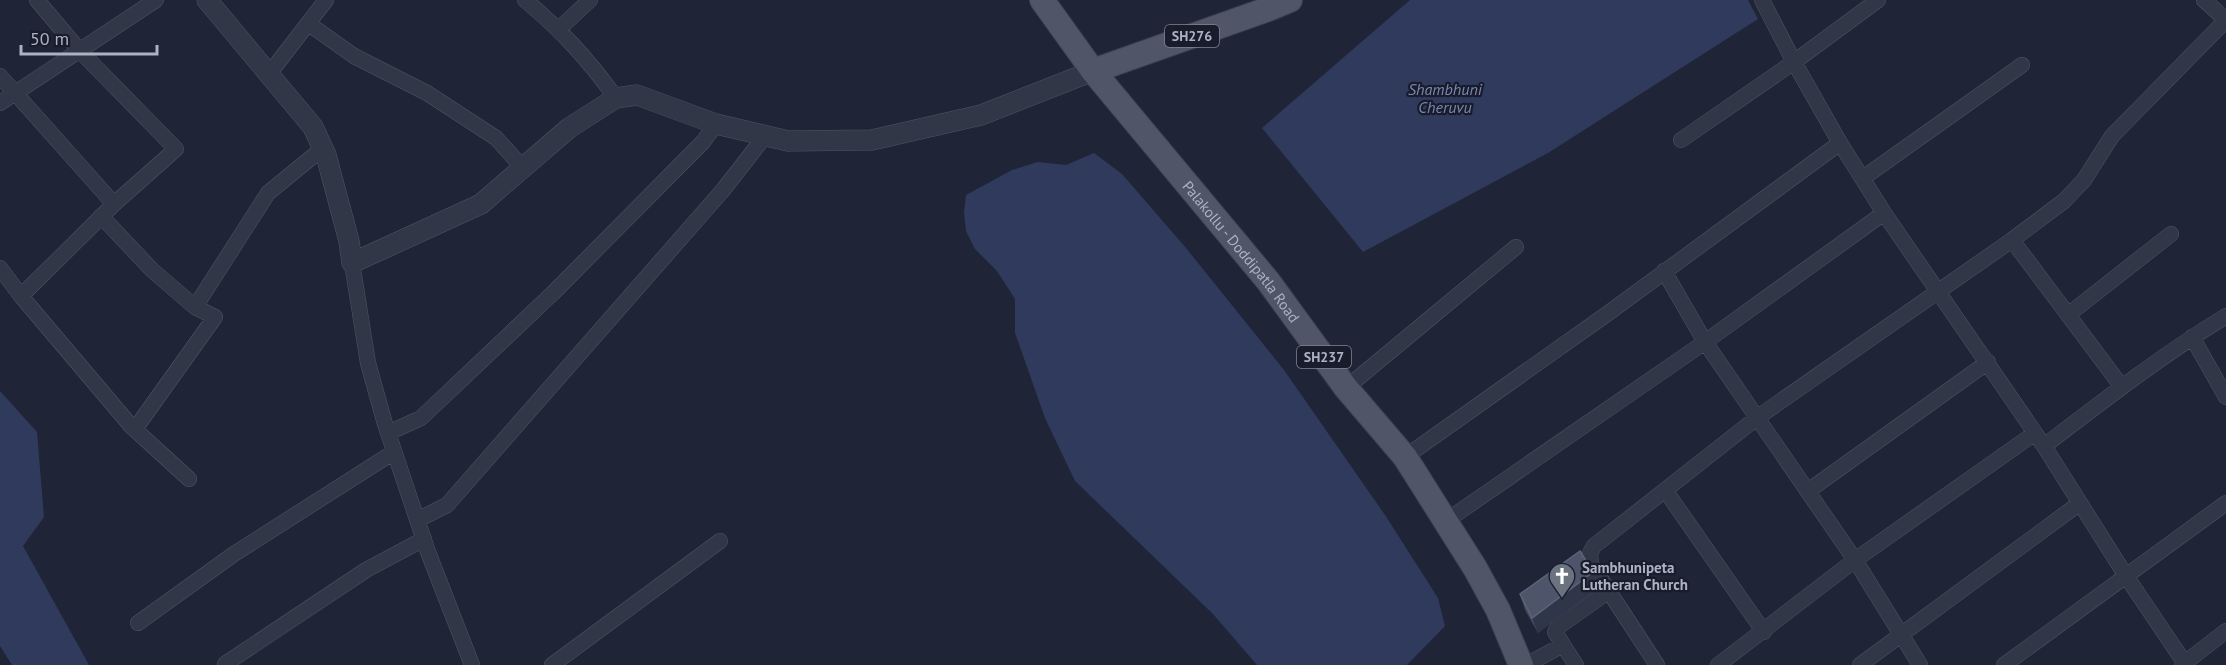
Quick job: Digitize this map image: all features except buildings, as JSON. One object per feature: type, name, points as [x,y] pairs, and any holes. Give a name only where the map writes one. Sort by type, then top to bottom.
[{"type":"main road","name":"Palakollu - Doddipatla Road","points":[[1042,0],[1093,71],[1268,281],[1346,388],[1405,457],[1498,610],[1521,665]]},
{"type":"main road","name":"SH276","points":[[1093,71],[1290,0]]},
{"type":"street","points":[[21,296],[101,216],[176,149],[78,50],[37,0]]},
{"type":"street","points":[[0,103],[156,0]]},
{"type":"street","points":[[207,0],[313,127],[323,148],[350,241],[368,363],[388,433],[417,520],[472,665]]},
{"type":"street","points":[[269,74],[326,0]]},
{"type":"street","points":[[525,0],[559,29],[589,60],[616,98]]},
{"type":"street","points":[[559,29],[590,0]]},
{"type":"street","points":[[1762,0],[1794,63],[1884,213],[2044,446],[2184,664],[2226,631]]},
{"type":"street","points":[[1681,140],[1794,63],[1878,0]]},
{"type":"street","points":[[1658,665],[1592,564],[1590,553],[1594,546],[1758,417],[2012,240],[2070,194],[2084,180],[2098,154],[2112,136],[2226,20],[2204,0]]},
{"type":"street","points":[[309,24],[354,56],[427,93],[496,138],[523,168]]},
{"type":"street","points":[[1863,178],[2022,65]]},
{"type":"street","points":[[352,263],[481,204],[569,128],[616,98],[637,94],[716,124],[788,141],[872,140],[981,115],[1093,71]]},
{"type":"street","points":[[0,76],[114,204]]},
{"type":"street","points":[[388,433],[421,418],[553,293],[703,142],[716,124]]},
{"type":"street","points":[[417,520],[447,505],[716,199],[766,135]]},
{"type":"street","points":[[1405,457],[1607,314],[1840,143]]},
{"type":"street","points":[[195,307],[268,193],[323,148]]},
{"type":"street","points":[[1446,521],[1705,342],[1884,213]]},
{"type":"street","points":[[101,216],[152,270],[195,307],[215,317],[135,429]]},
{"type":"street","points":[[2069,314],[2171,234]]},
{"type":"street","points":[[2012,240],[2122,387]]},
{"type":"street","points":[[1346,388],[1516,247]]},
{"type":"street","points":[[0,268],[21,296],[135,429],[189,479]]},
{"type":"street","points":[[1664,271],[1705,342],[1855,560],[1920,665]]},
{"type":"street","points":[[2044,446],[2122,387],[2192,337],[2226,316]]},
{"type":"street","points":[[2192,337],[2226,397]]},
{"type":"street","points":[[1808,491],[1988,362]]},
{"type":"street","points":[[1718,665],[1855,560],[2035,433]]},
{"type":"street","points":[[138,623],[234,554],[394,452]]},
{"type":"street","points":[[1665,490],[1764,632]]},
{"type":"street","points":[[1860,665],[2080,503]]},
{"type":"street","points":[[2004,665],[2226,503]]},
{"type":"street","points":[[225,664],[366,570],[424,539]]},
{"type":"street","points":[[552,665],[720,541]]},
{"type":"street","points":[[1576,665],[1556,632],[1558,627],[1609,591]]},
{"type":"street","points":[[1526,665],[1563,645]]},
{"type":"water","name":"Shambhuni Cheruvu","points":[[1410,0],[1748,0],[1758,19],[1548,153],[1363,252],[1262,128]]},
{"type":"water","points":[[1094,153],[1122,174],[1186,248],[1284,370],[1385,515],[1438,598],[1445,626],[1407,665],[1257,665],[1213,614],[1075,481],[1045,418],[1015,333],[1015,299],[997,271],[975,249],[966,231],[964,212],[966,195],[1012,170],[1038,162],[1066,165]]},
{"type":"water","points":[[0,391],[37,432],[44,517],[23,546],[89,665],[12,665],[0,646]]},
{"type":"place","name":"Sambhunipeta Lutheran Church","points":[[1562,599]]}]
